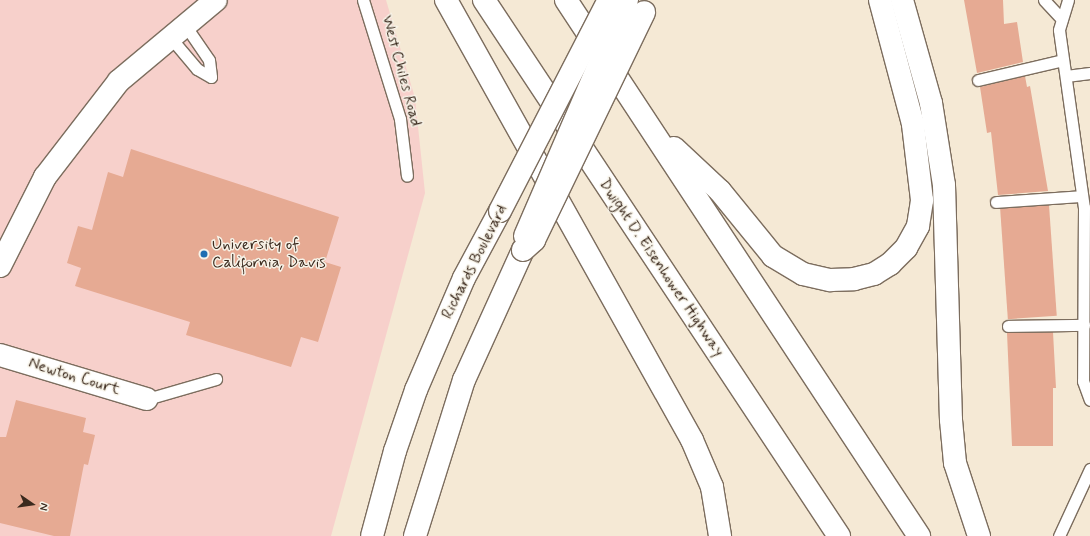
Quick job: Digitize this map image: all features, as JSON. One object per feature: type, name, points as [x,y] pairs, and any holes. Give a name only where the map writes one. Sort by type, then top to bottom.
[{"type":"main road","points":[[0,266],[45,177],[119,81],[177,31],[216,0]]},
{"type":"main road","points":[[446,0],[692,440],[712,487],[720,536]]},
{"type":"main road","name":"Dwight D. Eisenhower Highway","points":[[484,0],[839,536]]},
{"type":"main road","points":[[566,0],[919,536]]},
{"type":"main road","name":"Richards Boulevard","points":[[372,536],[395,451],[416,390],[464,278],[609,0]]},
{"type":"main road","points":[[647,123],[720,191],[773,256],[803,274],[830,280],[854,280],[874,274],[906,248],[918,226],[922,200],[913,124],[880,0]]},
{"type":"main road","points":[[902,0],[931,103],[944,185],[951,420],[955,463],[979,536]]},
{"type":"main road","points":[[415,536],[464,380],[523,250],[534,240],[641,4]]},
{"type":"main road","name":"Newton Court","points":[[0,355],[147,399]]},
{"type":"lane","name":"West Chiles Road","points":[[363,0],[400,119],[407,176]]},
{"type":"lane","points":[[1044,0],[1062,19]]},
{"type":"lane","points":[[1068,0],[1059,30],[1082,196],[1087,211],[1086,329],[1083,381],[1090,400]]},
{"type":"lane","points":[[978,80],[1063,60]]},
{"type":"lane","points":[[1066,76],[1090,73]]},
{"type":"lane","points":[[996,202],[1082,196]]},
{"type":"lane","points":[[1008,326],[1086,329]]},
{"type":"lane","points":[[147,399],[216,380]]},
{"type":"lane","points":[[1059,536],[1090,469]]},
{"type":"shaded area","name":"University of California, Davis","points":[[0,0],[386,0],[415,98],[425,193],[331,536],[0,536]]},
{"type":"building","points":[[964,0],[1003,0],[1004,24],[1017,22],[1023,62],[977,73]]},
{"type":"building","points":[[1025,76],[1027,87],[1030,86],[1048,191],[998,195],[991,132],[987,133],[980,87]]},
{"type":"building","points":[[131,149],[339,217],[325,262],[341,267],[318,342],[301,337],[291,367],[186,335],[190,322],[75,286],[81,268],[67,263],[78,226],[92,230],[108,172],[123,177]]},
{"type":"building","points":[[1049,205],[1057,316],[1008,319],[1000,208]]},
{"type":"building","points":[[1053,332],[1056,388],[1053,388],[1053,446],[1012,446],[1007,333]]},
{"type":"building","points":[[16,400],[86,418],[83,432],[95,435],[88,465],[84,464],[70,536],[54,536],[0,523],[0,437],[6,437]]},
{"type":"place","name":"University of California, Davis","points":[[204,254]]}]
